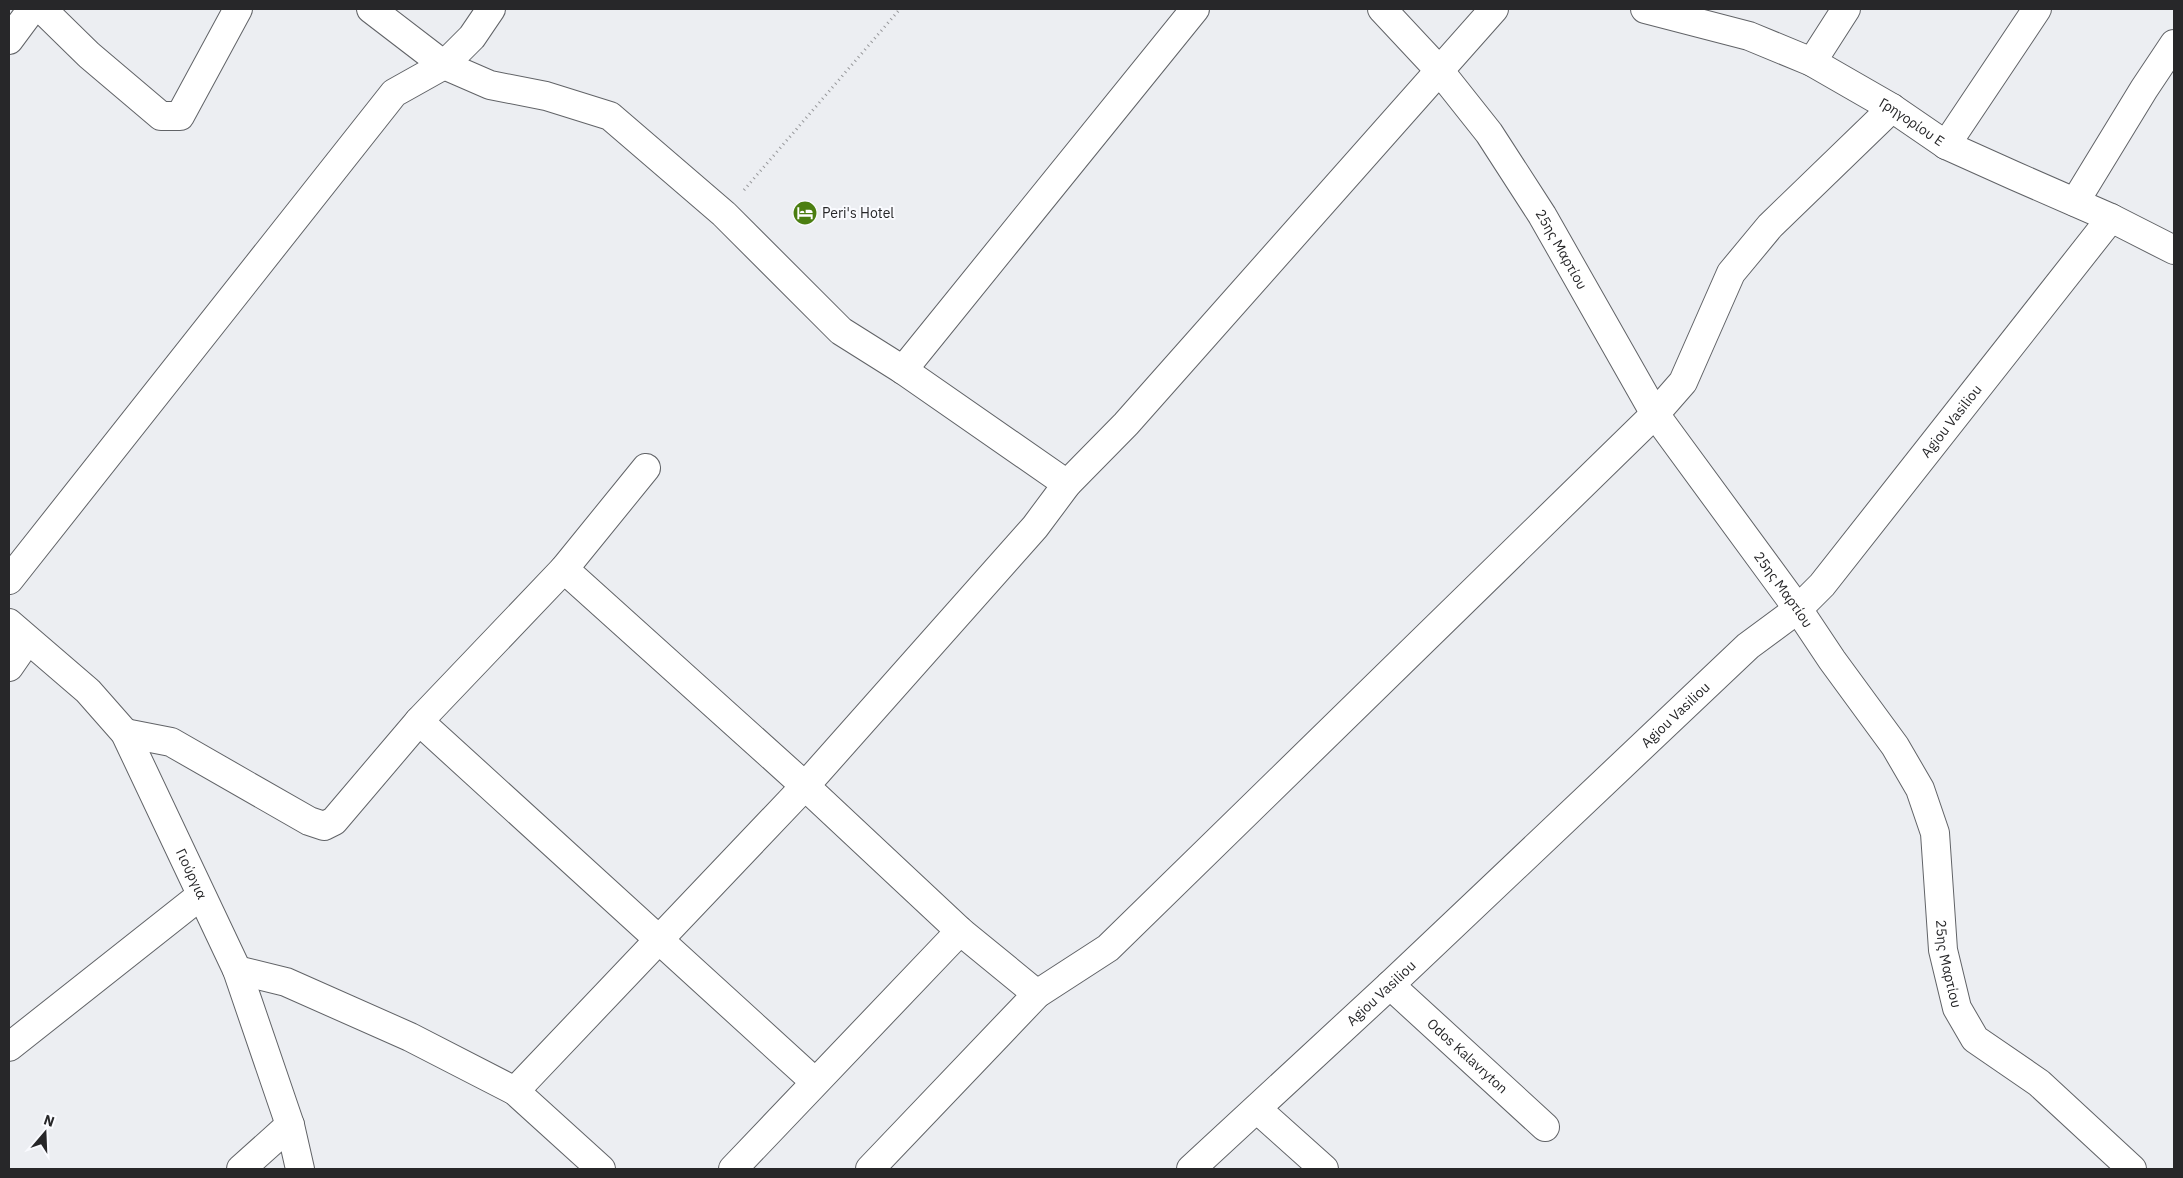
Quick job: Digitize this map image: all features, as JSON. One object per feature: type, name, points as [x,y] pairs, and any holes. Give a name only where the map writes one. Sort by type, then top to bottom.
[{"type":"street","points":[[9,40],[32,9]]},
{"type":"street","points":[[42,9],[89,55],[148,106],[161,116],[172,118],[180,116],[238,9]]},
{"type":"street","points":[[371,9],[444,65],[490,85],[546,96],[610,116],[724,214],[841,330],[1067,484]]},
{"type":"street","points":[[9,580],[394,93],[444,65],[472,37],[491,9]]},
{"type":"street","points":[[902,370],[1195,9]]},
{"type":"street","name":"25ης Μαρτίου","points":[[1382,9],[1439,70],[1489,133],[1542,215],[1655,414],[1798,609],[1832,660],[1895,746],[1920,789],[1935,833],[1944,950],[1957,1008],[1976,1039],[2039,1083],[2132,1169]]},
{"type":"street","points":[[515,1091],[805,786],[1035,527],[1067,484],[1126,424],[1494,9]]},
{"type":"street","name":"Γρηγορίου Ε","points":[[1645,9],[1749,36],[1812,62],[1892,108],[1946,145],[2112,218],[2174,250]]},
{"type":"street","points":[[1812,62],[1846,9]]},
{"type":"street","points":[[1946,145],[2037,9]]},
{"type":"street","points":[[2075,202],[2144,89],[2174,44]]},
{"type":"street","points":[[870,1169],[1037,994],[1108,948],[1655,414],[1683,382],[1731,273],[1770,226],[1892,108]]},
{"type":"street","name":"Agiou Vasiliou","points":[[1191,1169],[1390,985],[1748,646],[1798,609],[1822,585],[2112,218]]},
{"type":"street","points":[[125,733],[171,742],[309,820],[324,826],[334,821],[419,721],[564,569],[646,468]]},
{"type":"street","points":[[564,569],[805,786],[960,930],[1037,994]]},
{"type":"street","points":[[9,667],[18,632]]},
{"type":"street","name":"Γιούργια","points":[[18,632],[88,691],[125,733],[200,896],[237,970],[290,1125],[300,1169]]},
{"type":"street","points":[[419,721],[815,1082]]},
{"type":"street","points":[[9,1047],[200,896]]},
{"type":"street","points":[[733,1169],[960,930]]},
{"type":"street","points":[[237,970],[286,982],[410,1037],[515,1091],[583,1164]]},
{"type":"street","name":"Odos Kalavryton","points":[[1390,985],[1545,1127]]},
{"type":"street","points":[[1256,1109],[1324,1169]]},
{"type":"street","points":[[241,1169],[290,1125]]},
{"type":"path","points":[[724,214],[900,9]]},
{"type":"place","name":"Peri's Hotel","points":[[805,213]]}]
